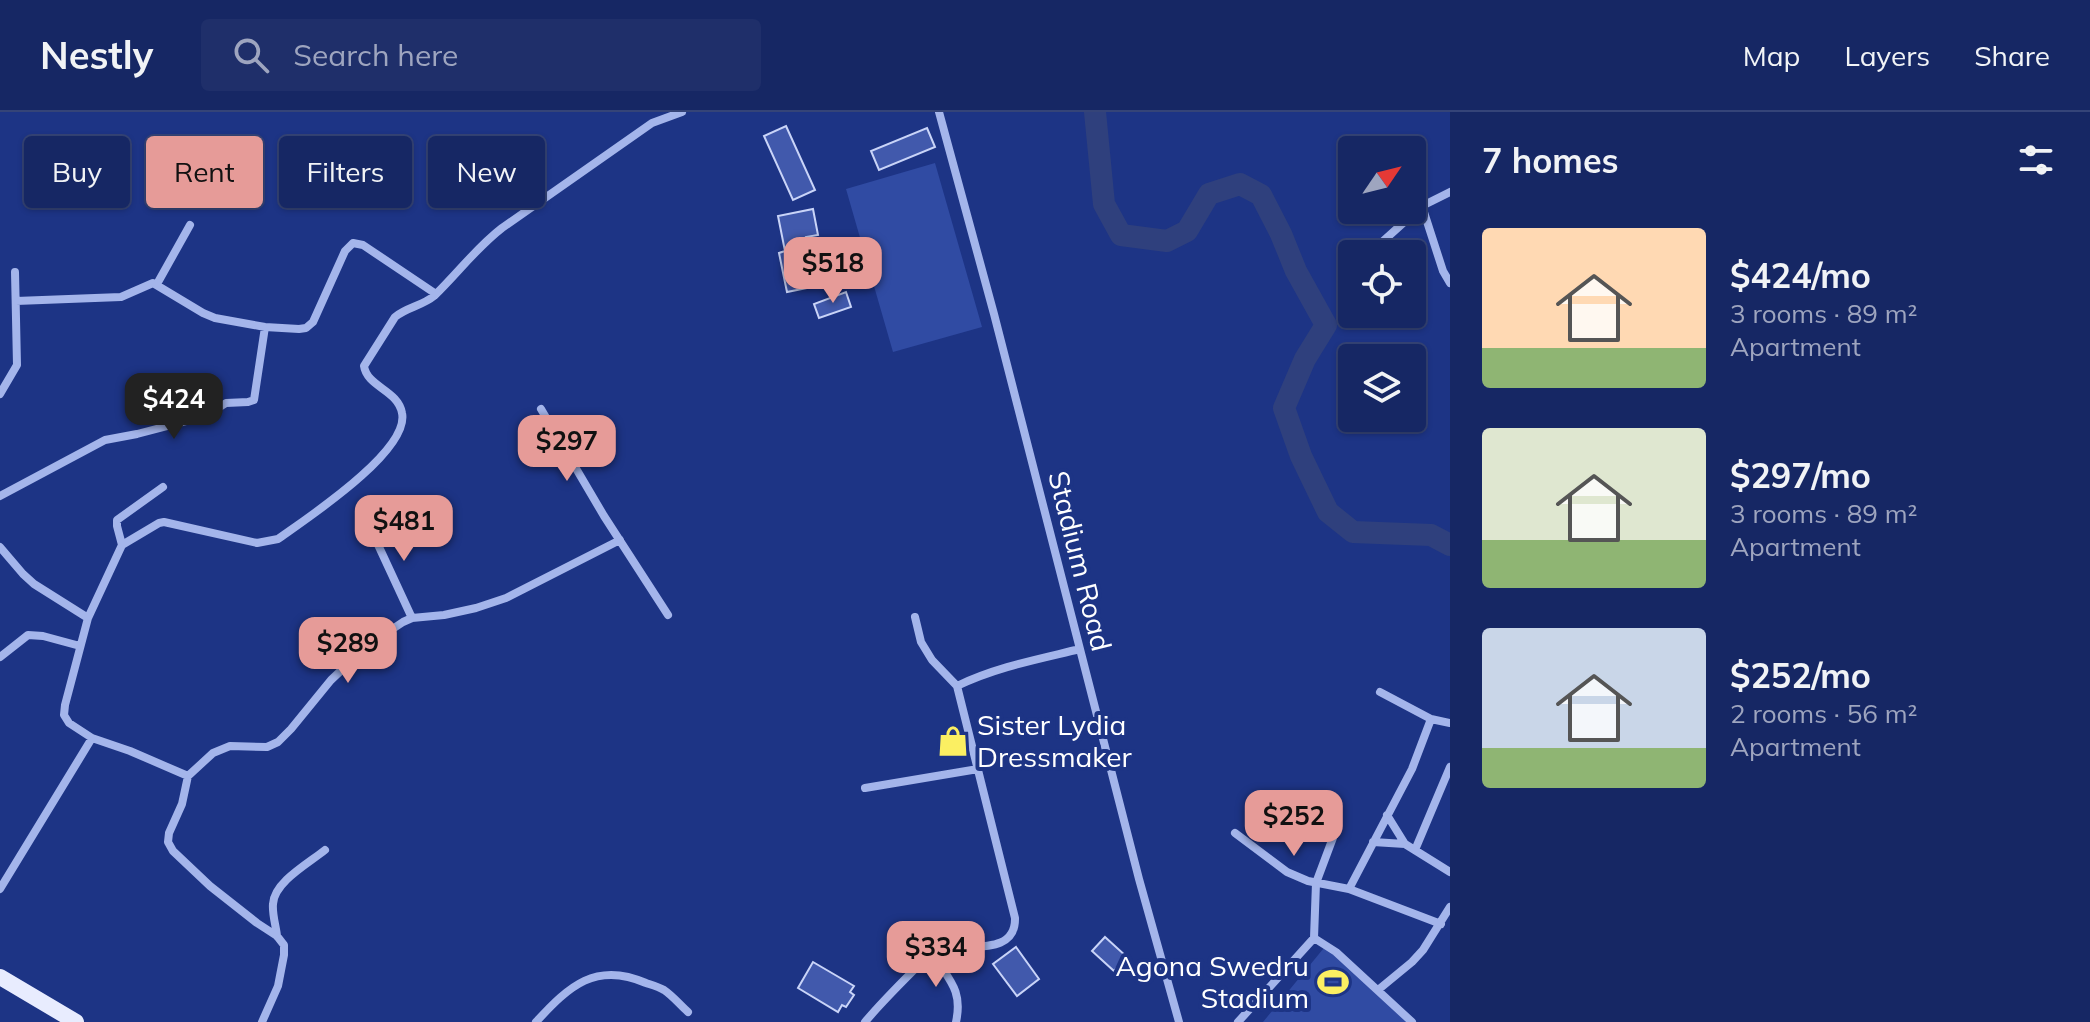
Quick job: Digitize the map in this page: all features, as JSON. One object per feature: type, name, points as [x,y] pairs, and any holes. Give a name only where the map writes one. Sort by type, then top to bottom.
[{"type":"main road","points":[[0,977],[76,1022]]},
{"type":"street","points":[[650,112],[658,120]]},
{"type":"street","points":[[188,776],[92,738],[69,723],[64,715],[88,618],[122,545],[164,522],[267,543],[278,539],[347,489],[375,463],[397,436],[403,416],[397,399],[368,376],[364,366],[395,317],[402,311],[425,303],[436,294],[494,234],[652,123],[682,112]]},
{"type":"street","name":"Stadium Road","points":[[939,112],[1179,1022]]},
{"type":"street","points":[[1426,204],[1450,192]]},
{"type":"street","points":[[1426,218],[1450,283]]},
{"type":"street","points":[[1384,240],[1402,224]]},
{"type":"street","points":[[157,284],[190,225]]},
{"type":"street","points":[[16,301],[121,297],[148,284],[157,284],[209,317],[265,327],[306,328],[345,251],[353,243],[363,245],[436,294]]},
{"type":"street","points":[[0,394],[17,365],[15,272]]},
{"type":"street","points":[[0,496],[105,440],[206,416],[226,403],[251,401],[255,397],[265,327]]},
{"type":"street","points":[[541,409],[668,615]]},
{"type":"street","points":[[122,545],[117,520],[163,487]]},
{"type":"street","points":[[367,521],[412,618]]},
{"type":"street","points":[[262,1022],[278,986],[284,945],[277,936],[210,886],[173,851],[168,842],[169,833],[182,804],[188,776],[213,753],[230,746],[267,747],[278,742],[331,680],[367,646],[412,618],[444,615],[506,598],[620,540]]},
{"type":"street","points":[[0,547],[34,584],[88,618]]},
{"type":"street","points":[[865,1022],[933,954],[1001,944],[1011,937],[1015,928],[957,686],[932,660],[921,642],[915,617]]},
{"type":"street","points":[[0,657],[28,635],[80,646]]},
{"type":"street","points":[[957,686],[1008,666],[1080,649]]},
{"type":"street","points":[[1380,692],[1431,719],[1450,723]]},
{"type":"street","points":[[1349,889],[1412,769],[1431,719]]},
{"type":"street","points":[[0,889],[92,738]]},
{"type":"street","points":[[1415,850],[1450,767]]},
{"type":"street","points":[[865,788],[978,769]]},
{"type":"street","points":[[1387,815],[1405,844],[1450,872]]},
{"type":"street","points":[[1235,833],[1287,872],[1316,883],[1349,889],[1441,924]]},
{"type":"street","points":[[1238,1022],[1314,938],[1316,883],[1334,835]]},
{"type":"street","points":[[1373,842],[1405,844]]},
{"type":"street","points":[[277,936],[273,905],[275,894],[282,884],[325,850]]},
{"type":"street","points":[[1378,990],[1412,962],[1450,907]]},
{"type":"street","points":[[1314,938],[1336,952],[1412,1022]]},
{"type":"street","points":[[933,954],[958,994],[956,1022]]},
{"type":"street","points":[[536,1022],[572,987],[601,974],[631,976],[664,990],[688,1012]]},
{"type":"shaded area","points":[[935,163],[982,327],[893,352],[846,189]]},
{"type":"shaded area","name":"Agona Swedru Stadium","points":[[1328,943],[1413,1022],[1263,1022]]},
{"type":"building","points":[[786,126],[815,190],[793,200],[764,136]]},
{"type":"building","points":[[927,128],[935,147],[879,170],[871,151]]},
{"type":"building","points":[[813,209],[818,235],[806,237],[817,286],[787,292],[779,253],[785,251],[778,216]]},
{"type":"building","points":[[846,292],[851,307],[819,318],[814,304]]},
{"type":"building","points":[[1105,937],[1127,957],[1114,971],[1092,951]]},
{"type":"building","points":[[1016,947],[1039,979],[1017,996],[993,964]]},
{"type":"building","points":[[813,962],[854,986],[850,992],[854,995],[838,1012],[798,988]]},
{"type":"waterway","points":[[1095,112],[1104,204],[1121,235],[1167,241],[1187,231],[1209,194],[1240,184],[1261,195],[1296,271],[1326,325],[1305,359],[1284,408],[1301,456],[1328,512],[1353,532],[1431,535],[1450,545]]},
{"type":"place","name":"Sister Lydia Dressmaker","points":[[953,741]]},
{"type":"place","name":"Agona Swedru Stadium","points":[[1333,982]]}]
